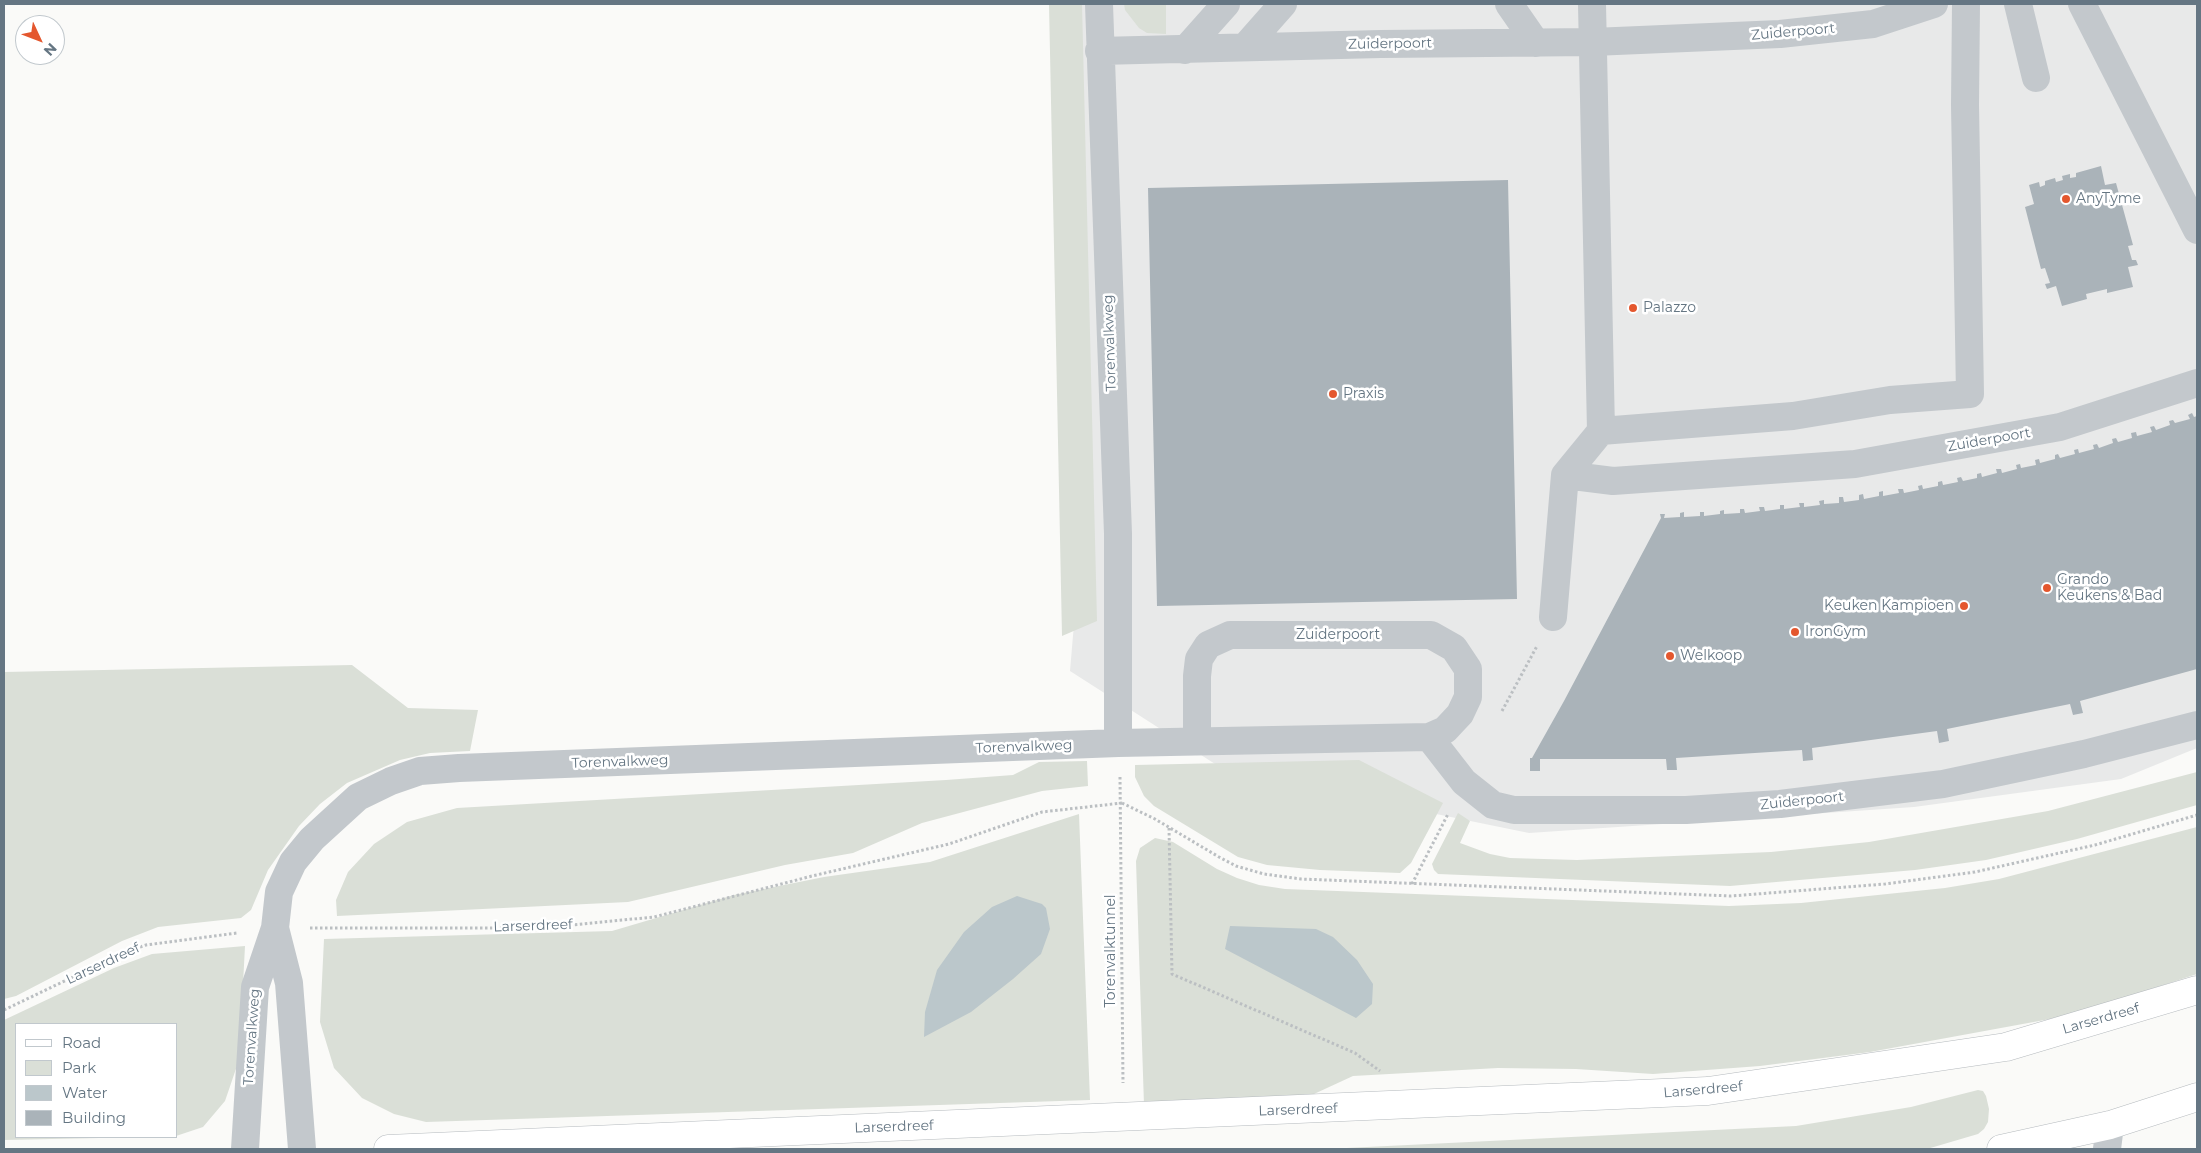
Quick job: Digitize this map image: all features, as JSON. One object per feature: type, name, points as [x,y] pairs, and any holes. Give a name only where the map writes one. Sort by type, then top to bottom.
[{"type":"main road","name":"Larserdreef","points":[[388,1149],[1708,1092],[2006,1047],[2197,990]]},
{"type":"main road","points":[[2001,1149],[2108,1137],[2197,1097]]},
{"type":"street","name":"Torenvalkweg","points":[[245,1149],[254,987],[275,928],[279,892],[293,862],[312,839],[358,797],[390,781],[420,771],[1118,743],[1118,534],[1099,51],[1099,4]]},
{"type":"street","points":[[1185,50],[1226,4]]},
{"type":"street","points":[[1245,47],[1283,4]]},
{"type":"street","points":[[1509,4],[1536,43]]},
{"type":"street","points":[[1553,617],[1565,475],[1601,430],[1592,4]]},
{"type":"street","name":"Zuiderpoort","points":[[1099,51],[1593,42],[1780,34],[1873,14],[1934,4]]},
{"type":"street","points":[[1601,430],[1793,416],[1890,400],[1970,394],[1964,105],[1966,4]]},
{"type":"street","points":[[2018,4],[2036,78]]},
{"type":"street","points":[[2082,4],[2197,230]]},
{"type":"street","name":"Zuiderpoort","points":[[1565,475],[1614,481],[1855,464],[2060,427],[2197,383]]},
{"type":"street","name":"Zuiderpoort","points":[[1118,743],[1429,737],[1445,730],[1460,714],[1468,697],[1468,669],[1454,648],[1431,635],[1230,635],[1208,645],[1199,659],[1197,676],[1197,740]]},
{"type":"street","name":"Zuiderpoort","points":[[1429,737],[1464,782],[1493,805],[1514,810],[1686,810],[1780,804],[1943,784],[2084,754],[2197,725]]},
{"type":"street","name":"Torenvalkweg","points":[[275,928],[289,983],[302,1149]]},
{"type":"path","name":"Larserdreef","points":[[4,1010],[124,952],[146,945],[275,928],[540,928],[654,917],[812,876],[949,844],[1042,812],[1122,803]]},
{"type":"path","points":[[1122,803],[1169,827],[1236,866],[1264,874],[1293,878],[1731,896],[1885,884],[1975,872],[2095,845],[2197,815]]},
{"type":"path","name":"Torenvalktunnel","points":[[1122,803],[1122,1089]]},
{"type":"path","points":[[1169,827],[1172,974],[1355,1053],[1386,1074]]},
{"type":"shaded area","name":"Palazzo","points":[[1061,4],[2197,4],[2197,748],[2121,779],[1914,807],[1529,833],[1226,771],[1070,671],[1075,612]]},
{"type":"green space","points":[[1049,4],[1082,4],[1097,621],[1062,636]]},
{"type":"green space","points":[[1124,4],[1166,4],[1166,34],[1147,33],[1139,28],[1125,10]]},
{"type":"green space","points":[[352,665],[408,708],[478,710],[470,751],[430,753],[400,760],[347,783],[320,804],[299,826],[268,870],[251,910],[241,918],[158,927],[122,941],[16,996],[4,999],[4,672]]},
{"type":"green space","points":[[1359,760],[1443,803],[1411,863],[1400,873],[1320,870],[1267,865],[1238,857],[1154,806],[1144,796],[1135,777],[1135,765]]},
{"type":"green space","points":[[1087,761],[1088,786],[1042,791],[922,823],[853,853],[785,865],[628,902],[337,916],[336,900],[348,872],[374,844],[407,822],[457,808],[946,780],[1013,775],[1039,762]]},
{"type":"green space","points":[[2197,772],[2197,805],[2077,839],[1986,860],[1915,870],[1730,886],[1438,874],[1432,864],[1458,813],[1470,821],[1460,843],[1490,854],[1510,858],[1577,860],[1771,852],[1869,842],[2048,811]]},
{"type":"green space","points":[[1079,814],[1090,1100],[426,1122],[394,1114],[362,1098],[334,1068],[320,1022],[324,939],[612,931],[734,895],[824,877],[930,862]]},
{"type":"green space","points":[[2197,827],[2197,974],[2103,1005],[2050,1019],[1870,1052],[1760,1066],[1653,1074],[1576,1069],[1498,1068],[1353,1076],[1314,1094],[1212,1103],[1144,1105],[1136,861],[1140,848],[1155,838],[1173,842],[1217,869],[1237,878],[1259,885],[1285,889],[1729,906],[1801,903],[1945,888],[1999,879]]},
{"type":"green space","points":[[245,946],[239,1060],[225,1101],[203,1127],[178,1135],[178,1023],[15,1023],[15,1138],[99,1138],[4,1140],[4,1020],[114,968],[152,954]]},
{"type":"green space","points":[[1978,1090],[1983,1091],[1986,1096],[1989,1109],[1988,1122],[1984,1129],[1978,1134],[1927,1149],[1326,1149],[1796,1126],[1911,1107]]},
{"type":"water","points":[[1017,896],[1042,904],[1046,908],[1050,929],[1041,954],[971,1012],[924,1037],[925,1012],[937,970],[964,932],[992,907]]},
{"type":"water","points":[[1230,926],[1316,929],[1333,937],[1357,960],[1373,984],[1372,1004],[1356,1018],[1225,949]]},
{"type":"building","points":[[2101,166],[2105,185],[2116,183],[2133,245],[2128,246],[2132,260],[2136,260],[2138,265],[2128,267],[2133,287],[2107,293],[2107,289],[2086,294],[2087,299],[2062,306],[2056,286],[2047,289],[2045,284],[2050,283],[2045,268],[2041,269],[2025,207],[2034,204],[2029,185],[2039,182],[2040,187],[2045,185],[2045,181],[2055,178],[2056,182],[2063,180],[2062,176],[2070,174],[2070,178],[2076,177],[2076,173]]},
{"type":"building","points":[[1508,180],[1517,599],[1157,606],[1148,188]]},
{"type":"building","points":[[2192,413],[2194,417],[2197,416],[2197,669],[2080,701],[2083,713],[2073,715],[2070,704],[1947,729],[1949,741],[1939,743],[1937,731],[1812,748],[1813,760],[1803,761],[1802,750],[1676,758],[1677,770],[1667,770],[1666,759],[1540,759],[1540,771],[1530,771],[1530,758],[1532,758],[1564,701],[1661,518],[1660,514],[1665,514],[1664,518],[1680,517],[1680,513],[1684,512],[1684,517],[1700,516],[1700,512],[1704,512],[1704,516],[1720,514],[1720,511],[1724,510],[1724,514],[1740,513],[1740,509],[1744,509],[1745,513],[1760,511],[1759,507],[1764,507],[1765,511],[1780,509],[1780,505],[1784,505],[1784,509],[1800,507],[1799,503],[1804,503],[1804,507],[1820,505],[1819,501],[1824,500],[1824,504],[1839,503],[1839,497],[1843,497],[1844,502],[1859,500],[1859,495],[1863,494],[1864,499],[1879,496],[1879,492],[1883,491],[1883,496],[1899,493],[1898,489],[1903,489],[1904,493],[1919,490],[1918,486],[1922,485],[1923,489],[1938,486],[1938,482],[1942,481],[1943,485],[1958,482],[1957,478],[1961,477],[1963,481],[1977,478],[1977,474],[1981,473],[1982,477],[1997,473],[1996,469],[2001,469],[2002,473],[2017,469],[2016,465],[2020,464],[2021,468],[2036,465],[2035,460],[2039,459],[2040,463],[2055,459],[2055,455],[2058,454],[2060,458],[2075,454],[2074,450],[2078,449],[2079,453],[2094,449],[2093,445],[2097,444],[2099,448],[2113,443],[2112,439],[2116,438],[2118,442],[2132,438],[2131,433],[2136,432],[2137,436],[2152,432],[2150,427],[2154,426],[2156,430],[2170,425],[2169,421],[2173,420],[2175,423],[2190,419],[2188,415]]},
{"type":"place","name":"AnyTyme","points":[[2066,199]]},
{"type":"place","name":"Palazzo","points":[[1633,308]]},
{"type":"place","name":"Praxis","points":[[1333,394]]},
{"type":"place","name":"Grando Keukens & Bad","points":[[2047,588]]},
{"type":"place","name":"Keuken Kampioen","points":[[1964,606]]},
{"type":"place","name":"IronGym","points":[[1795,632]]},
{"type":"place","name":"Welkoop","points":[[1670,656]]}]
